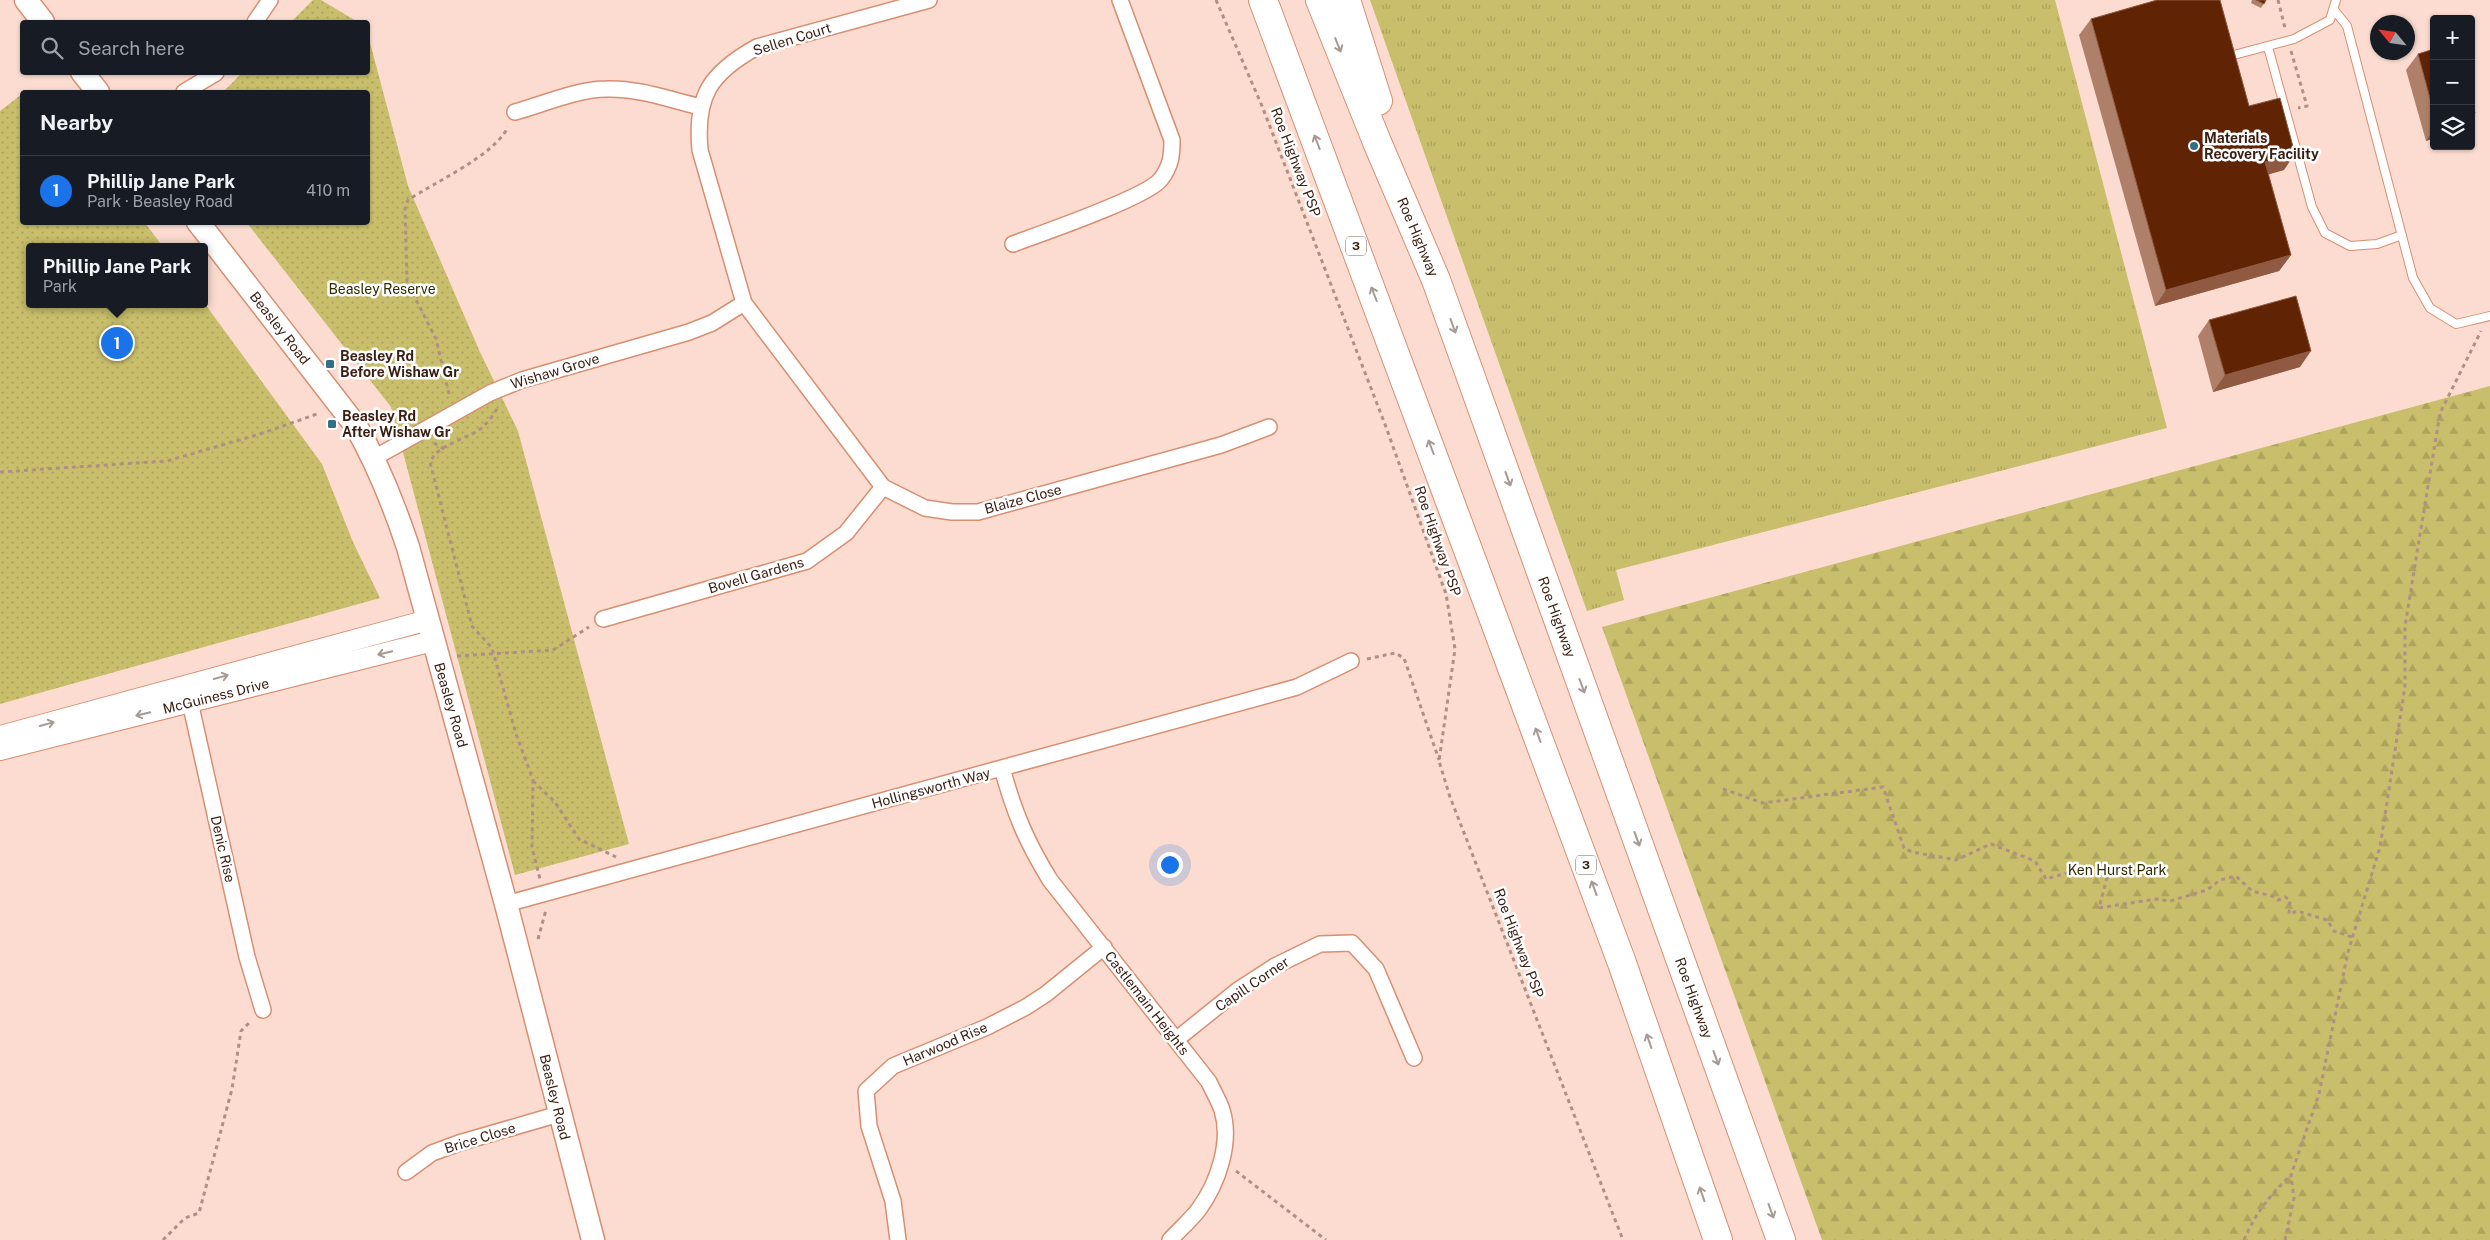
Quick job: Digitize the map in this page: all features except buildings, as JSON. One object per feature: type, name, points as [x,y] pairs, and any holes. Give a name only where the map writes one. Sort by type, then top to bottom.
[{"type":"highway","name":"3","points":[[1263,0],[1622,963],[1718,1240]]},
{"type":"highway","name":"Roe Highway","points":[[1320,0],[1377,142],[1436,280],[1781,1240]]},
{"type":"highway","points":[[1346,0],[1436,280]]},
{"type":"main road","points":[[26,0],[41,20]]},
{"type":"main road","points":[[84,75],[96,90]]},
{"type":"main road","name":"Beasley Road","points":[[200,225],[345,411],[374,458],[408,547],[506,904],[593,1240]]},
{"type":"street","points":[[256,20],[270,0]]},
{"type":"street","name":"Sellen Court","points":[[744,303],[700,150],[698,128],[701,107],[710,84],[731,62],[757,47],[930,0]]},
{"type":"street","points":[[1012,244],[1141,194],[1160,181],[1172,161],[1172,140],[1120,0]]},
{"type":"street","points":[[187,90],[213,75]]},
{"type":"street","points":[[199,90],[214,75]]},
{"type":"street","points":[[515,112],[588,91],[607,89],[635,90],[701,107]]},
{"type":"street","name":"Wishaw Grove","points":[[374,458],[490,393],[522,380],[688,332],[712,322],[744,303]]},
{"type":"street","name":"Blaize Close","points":[[744,303],[883,488],[925,508],[952,512],[978,512],[1221,445],[1269,427]]},
{"type":"street","name":"Bovell Gardens","points":[[604,619],[807,561],[846,533],[883,488]]},
{"type":"street","name":"McGuiness Drive","points":[[0,750],[189,694],[430,631]]},
{"type":"street","name":"Hollingsworth Way","points":[[506,904],[1297,686],[1351,661]]},
{"type":"street","name":"McGuiness Drive","points":[[0,736],[189,694]]},
{"type":"street","name":"Denic Rise","points":[[189,694],[247,957],[263,1010]]},
{"type":"street","name":"Castlemain Heights","points":[[1002,768],[1013,808],[1029,845],[1050,880],[1177,1038],[1209,1082],[1222,1111],[1225,1138],[1221,1166],[1211,1190],[1199,1210],[1170,1240]]},
{"type":"street","name":"Capill Corner","points":[[1177,1038],[1238,990],[1275,966],[1320,944],[1352,944],[1376,969],[1414,1058]]},
{"type":"street","name":"Harwood Rise","points":[[898,1240],[893,1201],[869,1126],[866,1091],[893,1066],[987,1027],[1026,1007],[1046,994],[1104,948]]},
{"type":"street","name":"Brice Close","points":[[406,1172],[432,1153],[459,1143],[559,1114]]},
{"type":"lane","points":[[2220,58],[2288,41],[2330,20],[2336,0]]},
{"type":"lane","points":[[2334,11],[2347,26],[2413,278],[2430,308],[2456,324],[2489,317]]},
{"type":"lane","points":[[2268,47],[2312,207],[2325,233],[2350,246],[2377,244],[2402,235]]},
{"type":"path","name":"Roe Highway PSP","points":[[1216,0],[1262,106],[1386,427],[1446,594],[1455,649],[1439,761],[1450,797],[1623,1240]]},
{"type":"path","points":[[2278,0],[2307,106],[2285,111]]},
{"type":"path","points":[[449,394],[436,339],[407,282],[405,209],[408,200],[480,156],[504,134],[515,112]]},
{"type":"path","points":[[2284,1240],[2294,1198],[2291,1175],[2319,1094],[2352,937],[2380,847],[2405,686],[2405,626],[2440,412],[2489,317]]},
{"type":"path","points":[[490,393],[497,403],[497,409],[489,421],[478,430],[460,438],[433,456],[430,462],[472,626],[492,648],[516,734],[533,780],[532,847],[540,880]]},
{"type":"path","points":[[0,472],[166,461],[260,434],[317,414]]},
{"type":"path","points":[[431,441],[444,449]]},
{"type":"path","points":[[439,665],[453,656],[493,652],[554,650],[604,619]]},
{"type":"path","points":[[1351,661],[1395,653],[1404,658],[1439,761]]},
{"type":"path","points":[[533,780],[555,802],[579,839],[615,857],[625,872]]},
{"type":"path","points":[[1723,790],[1763,802],[1883,787],[1904,848],[1912,852],[1956,860],[1991,844],[2035,862],[2046,879],[2085,868],[2108,874],[2099,908],[2156,899],[2170,902],[2207,890],[2220,880],[2236,876],[2252,892],[2272,896],[2278,900],[2285,898],[2290,900],[2289,914],[2297,911],[2327,920],[2334,930],[2352,937]]},
{"type":"path","points":[[163,1240],[185,1218],[199,1212],[232,1089],[241,1031],[263,1010]]},
{"type":"path","points":[[1221,1166],[1240,1173],[1326,1240]]},
{"type":"path","points":[[2244,1240],[2252,1221],[2267,1198],[2291,1175]]},
{"type":"green space","points":[[313,0],[321,0],[355,20],[293,20]]},
{"type":"green space","points":[[1370,0],[2055,0],[2167,428],[1616,570],[1624,600],[1587,611]]},
{"type":"green space","name":"Beasley Reserve","points":[[370,43],[408,186],[480,352],[518,431],[629,844],[515,875],[391,407],[249,225],[370,225],[370,90],[225,90],[240,75],[370,75]]},
{"type":"green space","points":[[20,96],[20,225],[146,225],[160,243],[26,243],[26,308],[208,308],[322,464],[353,542],[380,598],[0,704],[0,111]]},
{"type":"green space","name":"Ken Hurst Park","points":[[2490,386],[2490,1240],[1822,1240],[1602,627]]},
{"type":"place","name":"Materials Recovery Facility","points":[[2194,146]]},
{"type":"place","name":"Phillip Jane Park","points":[[117,343]]},
{"type":"place","name":"Beasley Rd Before Wishaw Gr","points":[[330,364]]},
{"type":"place","name":"Beasley Rd After Wishaw Gr","points":[[332,424]]}]
